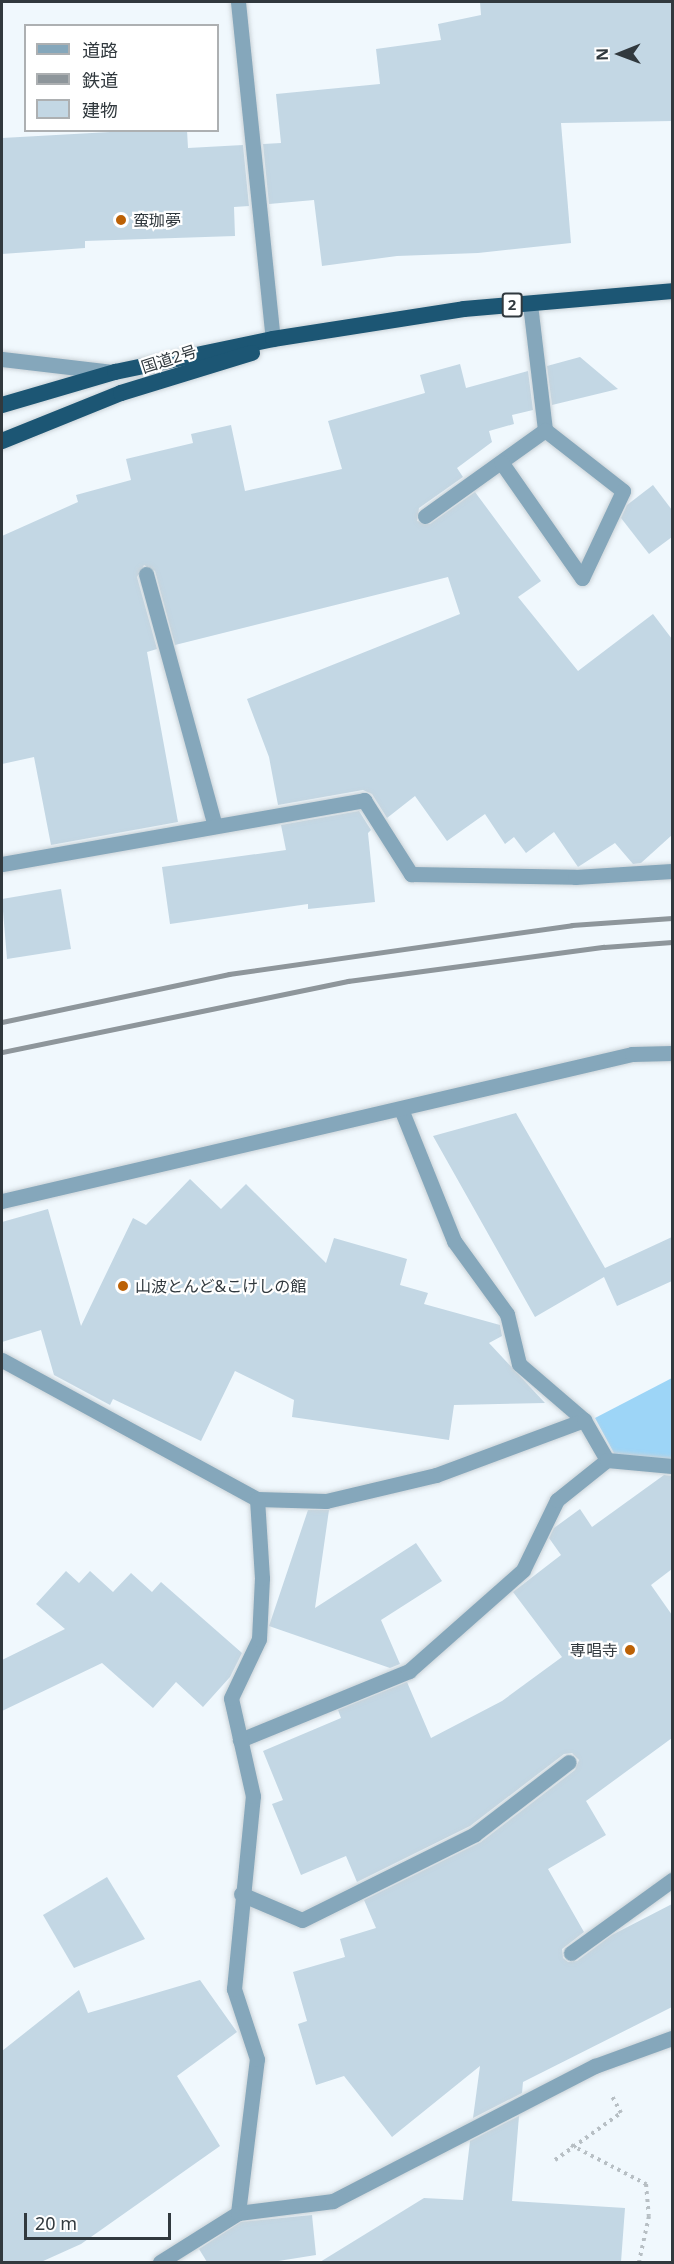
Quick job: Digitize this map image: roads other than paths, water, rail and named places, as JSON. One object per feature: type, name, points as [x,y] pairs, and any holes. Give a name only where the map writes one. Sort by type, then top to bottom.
[{"type":"highway","name":"国道2号","points":[[2,405],[115,372],[273,339],[464,309],[672,291]]},
{"type":"highway","name":"国道2号","points":[[2,441],[121,393],[198,368],[352,328]]},
{"type":"street","points":[[238,2],[273,339]]},
{"type":"street","points":[[501,462],[582,578],[622,491],[545,430],[530,304]]},
{"type":"street","points":[[2,359],[115,372]]},
{"type":"street","points":[[425,516],[545,430]]},
{"type":"street","points":[[146,574],[215,826]]},
{"type":"street","points":[[2,864],[364,800],[411,874],[575,877],[672,871]]},
{"type":"street","points":[[2,1201],[632,1054],[672,1053]]},
{"type":"street","points":[[401,1109],[454,1241],[507,1314],[519,1364],[584,1420],[607,1460]]},
{"type":"street","points":[[2,1360],[257,1499],[326,1502],[436,1475],[584,1420]]},
{"type":"street","points":[[240,1740],[409,1671],[523,1570],[557,1500],[607,1460],[672,1466]]},
{"type":"street","points":[[238,2213],[257,2059],[234,1989],[241,1894],[253,1796],[231,1698],[259,1639],[262,1578],[257,1499]]},
{"type":"street","points":[[241,1894],[302,1920],[475,1834],[569,1762]]},
{"type":"street","points":[[571,1953],[672,1880]]},
{"type":"street","points":[[160,2262],[238,2213],[333,2201],[595,2066],[672,2038]]},
{"type":"railway","points":[[2,1022],[229,974],[572,925],[672,918]]},
{"type":"railway","points":[[2,1052],[348,981],[604,947],[672,942]]},
{"type":"place","name":"蛮珈夢","points":[[121,220]]},
{"type":"place","name":"山波とんど&こけしの館","points":[[123,1286]]},
{"type":"place","name":"専唱寺","points":[[630,1650]]}]
